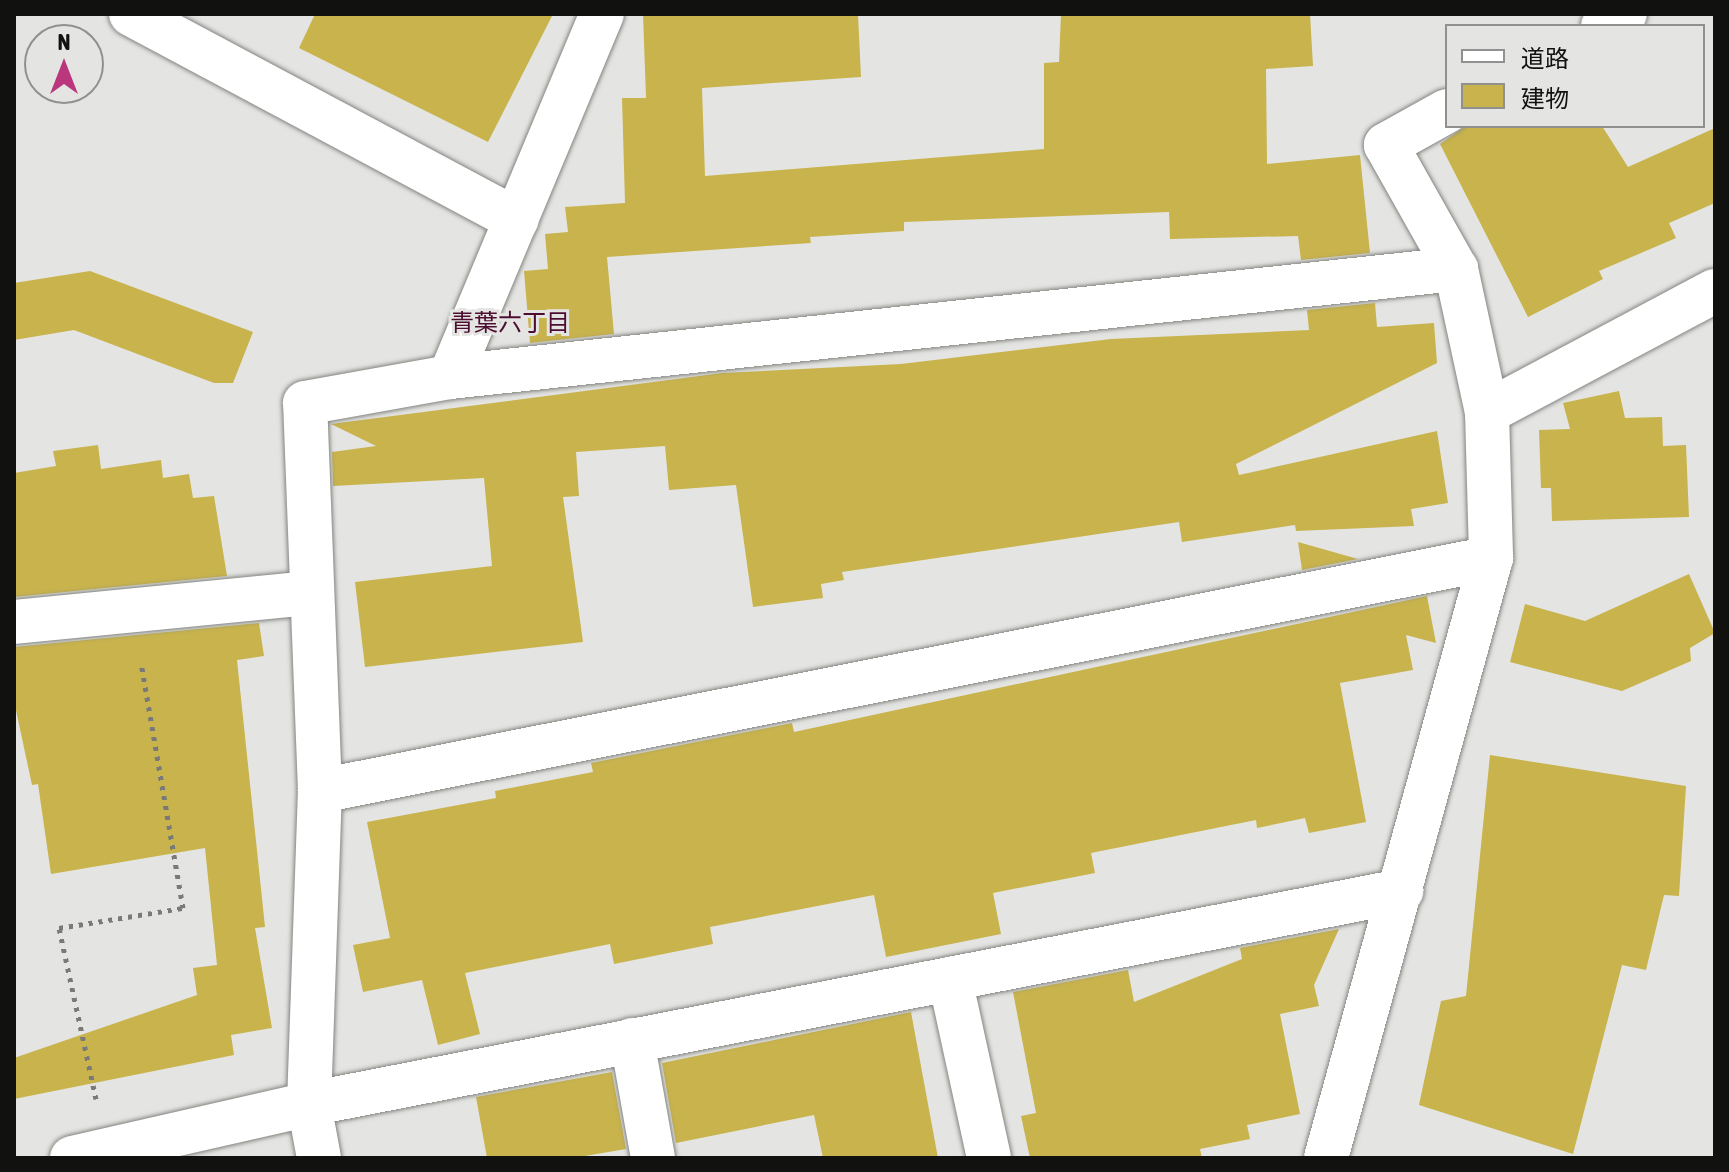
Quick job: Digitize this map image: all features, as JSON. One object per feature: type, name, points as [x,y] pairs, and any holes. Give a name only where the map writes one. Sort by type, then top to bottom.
[{"type":"street","points":[[131,14],[516,220]]},
{"type":"street","points":[[450,377],[602,14]]},
{"type":"street","points":[[1607,24],[1625,14]]},
{"type":"street","points":[[1326,1158],[1491,558],[1487,412],[1456,269],[1386,145],[1445,112]]},
{"type":"street","points":[[319,1158],[309,1104],[320,791],[305,403],[450,377],[1456,269]]},
{"type":"street","points":[[1487,412],[1715,291]]},
{"type":"street","points":[[320,791],[1491,558]]},
{"type":"street","points":[[14,622],[312,593]]},
{"type":"street","points":[[89,1154],[309,1104],[1401,891]]},
{"type":"street","points":[[950,979],[989,1158]]},
{"type":"street","points":[[632,1040],[653,1158]]},
{"type":"path","points":[[89,1154],[59,928],[183,908],[132,610]]},
{"type":"building","points":[[315,14],[552,16],[488,142],[299,48]]},
{"type":"building","points":[[643,14],[858,14],[861,77],[702,88],[705,176],[1044,149],[1044,63],[1059,62],[1061,14],[1310,14],[1313,66],[1266,69],[1267,164],[1360,155],[1370,253],[1301,260],[1298,236],[1170,239],[1169,212],[904,222],[904,231],[810,237],[811,243],[607,257],[614,334],[530,343],[524,271],[548,269],[545,234],[568,232],[565,207],[625,203],[622,98],[646,98]]},
{"type":"building","points":[[1463,128],[1603,128],[1628,167],[1715,128],[1715,203],[1669,223],[1676,238],[1599,271],[1603,279],[1528,317],[1440,144]]},
{"type":"building","points":[[90,271],[253,332],[233,383],[214,383],[74,330],[14,340],[14,283]]},
{"type":"building","points":[[1375,303],[1377,327],[1434,323],[1437,363],[1236,464],[1239,475],[1437,431],[1448,503],[1411,509],[1414,526],[1296,531],[1295,525],[1182,542],[1179,522],[842,572],[844,580],[821,584],[823,598],[753,607],[736,485],[669,490],[665,446],[576,452],[579,496],[563,497],[583,642],[365,667],[355,582],[492,566],[484,478],[333,486],[332,452],[376,446],[331,424],[722,373],[901,364],[1111,339],[1309,330],[1307,310]]},
{"type":"building","points":[[1619,391],[1625,418],[1662,417],[1663,446],[1686,445],[1689,517],[1552,521],[1551,488],[1541,488],[1539,430],[1570,429],[1563,403]]},
{"type":"building","points":[[98,445],[101,469],[161,460],[163,478],[189,474],[193,498],[214,496],[227,576],[14,597],[14,473],[56,466],[53,451]]},
{"type":"building","points":[[1298,542],[1358,559],[1302,570]]},
{"type":"building","points":[[1689,574],[1715,633],[1690,648],[1691,661],[1622,691],[1510,662],[1525,604],[1585,621]]},
{"type":"building","points":[[1427,596],[1436,643],[1406,635],[1413,670],[1340,683],[1366,822],[1309,833],[1305,818],[1257,828],[1256,820],[1091,853],[1095,873],[993,893],[1001,934],[886,957],[874,895],[710,927],[713,944],[614,964],[610,944],[465,973],[480,1034],[438,1045],[422,980],[363,992],[353,945],[390,938],[367,822],[496,798],[495,791],[593,772],[591,763],[792,723],[794,732]]},
{"type":"building","points":[[259,623],[264,656],[237,660],[265,927],[255,928],[272,1028],[231,1035],[234,1055],[14,1099],[14,1058],[197,995],[193,968],[217,965],[205,848],[51,874],[38,784],[32,785],[14,701],[14,647]]},
{"type":"building","points":[[1490,755],[1686,786],[1679,896],[1664,895],[1646,970],[1622,965],[1573,1154],[1419,1105],[1441,1001],[1466,996]]},
{"type":"building","points":[[1339,929],[1314,985],[1319,1006],[1280,1014],[1300,1114],[1247,1125],[1250,1139],[1200,1149],[1202,1158],[1030,1158],[1021,1116],[1036,1113],[1013,992],[1128,970],[1134,1002],[1242,959],[1240,948]]},
{"type":"building","points":[[911,1012],[938,1158],[823,1158],[814,1115],[676,1143],[662,1063]]},
{"type":"building","points":[[612,1072],[626,1149],[573,1158],[487,1158],[476,1097]]},
{"type":"district","name":"青葉六丁目","points":[[510,323]]}]
